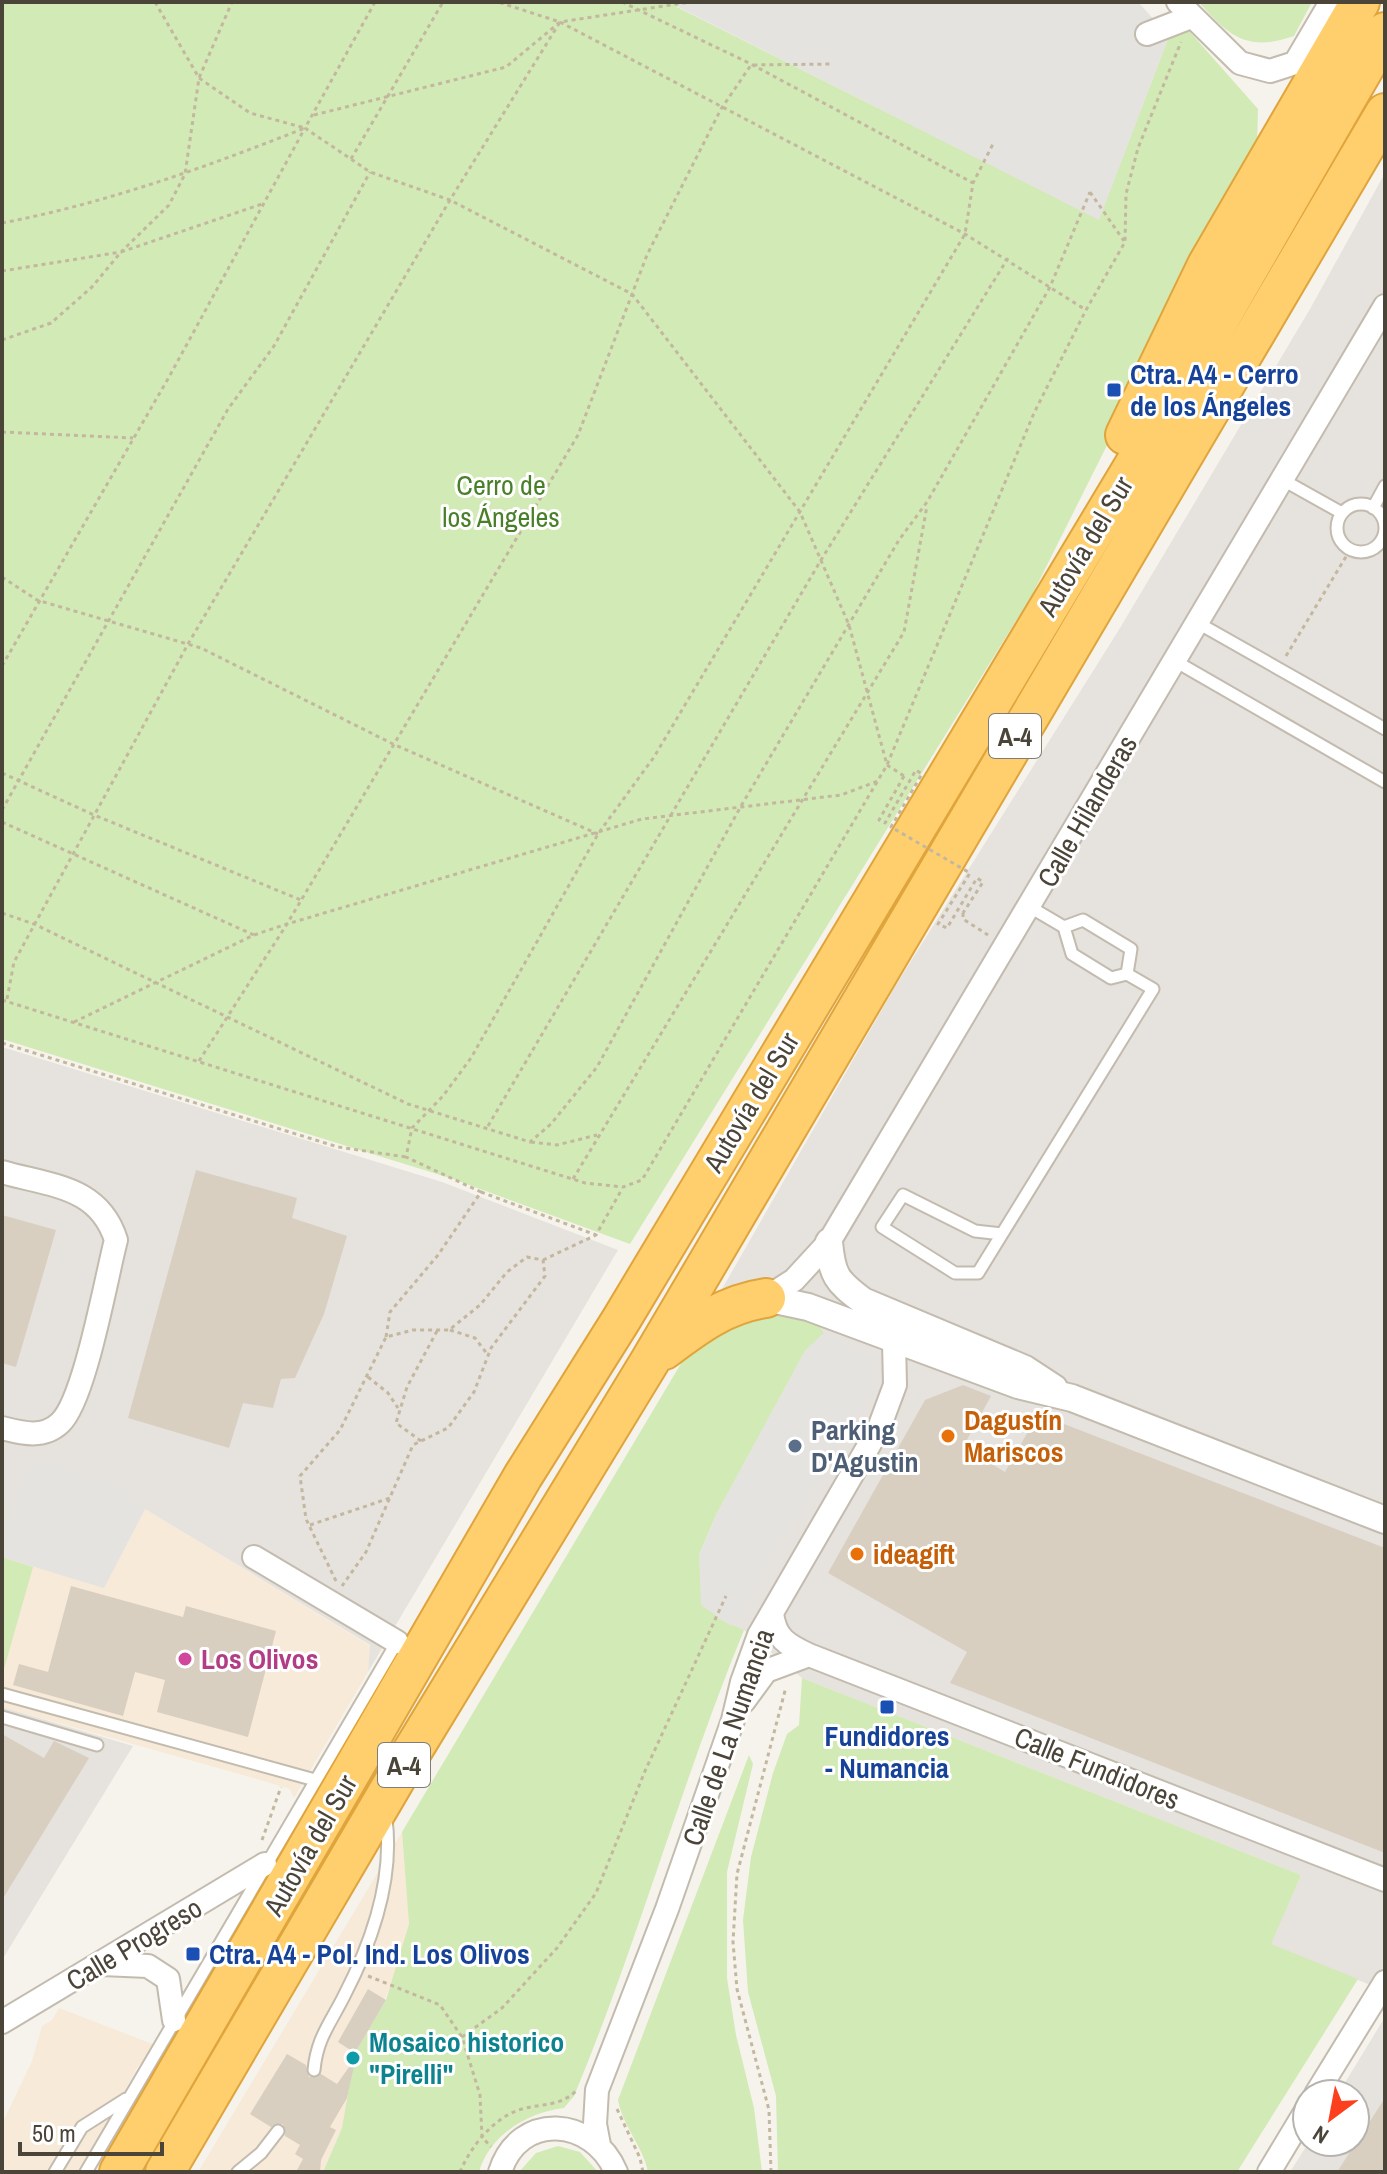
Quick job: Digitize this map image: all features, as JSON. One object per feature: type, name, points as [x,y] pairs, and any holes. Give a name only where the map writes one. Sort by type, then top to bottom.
[{"type":"highway","points":[[1036,626],[1074,531],[1141,404],[1207,265],[1360,2]]},
{"type":"highway","name":"Autovía del Sur","points":[[119,2172],[523,1476],[621,1320],[1163,417],[1385,32]]},
{"type":"highway","name":"Autovía del Sur","points":[[165,2172],[383,1800],[650,1361],[1385,113]]},
{"type":"highway","points":[[650,1361],[710,1316],[742,1301],[766,1298]]},
{"type":"highway","points":[[397,1642],[487,1500],[523,1476]]},
{"type":"street","points":[[1147,34],[1185,9],[1240,63],[1270,71],[1295,63],[1331,2]]},
{"type":"street","name":"Calle Hilanderas","points":[[766,1298],[794,1280],[829,1242],[1385,306]]},
{"type":"street","points":[[2,1172],[88,1197],[109,1217],[116,1240],[76,1399],[60,1423],[31,1436],[2,1428]]},
{"type":"street","points":[[829,1242],[831,1269],[842,1285],[863,1301],[1025,1369],[1064,1395]]},
{"type":"street","points":[[766,1298],[808,1307],[894,1342],[1018,1385],[1064,1395],[1385,1520]]},
{"type":"street","points":[[894,1342],[904,1324],[912,1321]]},
{"type":"street","name":"Calle de La Numancia","points":[[599,2145],[595,2099],[733,1720],[742,1682],[759,1635],[879,1428],[895,1385],[894,1342]]},
{"type":"street","points":[[254,1557],[397,1642]]},
{"type":"street","name":"Calle Fundidores","points":[[772,1613],[781,1639],[809,1655],[1385,1880]]},
{"type":"street","points":[[733,1720],[752,1686],[766,1671],[809,1655]]},
{"type":"street","name":"Calle Progreso","points":[[2,2022],[102,1964],[262,1854]]},
{"type":"street","points":[[102,1964],[148,1966],[168,1979],[174,2020]]},
{"type":"street","points":[[1326,2078],[1385,1982]]},
{"type":"street","name":"Calle de La Numancia","points":[[561,2128],[595,2099]]},
{"type":"street","points":[[502,2167],[515,2145],[532,2134],[561,2128],[576,2130],[599,2145],[616,2172]]},
{"type":"street","points":[[1269,2172],[1291,2136]]},
{"type":"lane","points":[[1283,480],[1342,513]]},
{"type":"lane","points":[[1373,508],[1385,486]]},
{"type":"lane","points":[[1360,504],[1373,508],[1383,520],[1380,543],[1366,552],[1350,550],[1337,533],[1342,513],[1360,504]]},
{"type":"lane","points":[[1198,623],[1385,729]]},
{"type":"lane","points":[[1175,661],[1385,782]]},
{"type":"lane","points":[[1002,1234],[975,1231],[903,1195],[882,1227],[955,1273],[978,1273],[1153,989],[1127,974],[1111,978],[1072,954],[1064,927],[1030,907]]},
{"type":"lane","points":[[1064,927],[1083,920],[1131,949],[1127,974]]},
{"type":"lane","points":[[86,2172],[174,2020],[262,1854],[315,1780],[397,1642]]},
{"type":"lane","points":[[2,1694],[315,1780]]},
{"type":"lane","points":[[2,1717],[97,1745]]},
{"type":"lane","points":[[314,2070],[317,2044],[373,1936],[390,1851],[383,1800]]},
{"type":"lane","points":[[55,2172],[82,2127],[130,2097]]},
{"type":"lane","points":[[238,2172],[261,2153],[278,2131]]},
{"type":"path","points":[[155,2],[199,78],[250,113],[305,128],[370,172],[450,200],[632,294],[800,512],[849,625],[887,765],[904,776],[879,820],[885,823],[916,770],[922,774],[891,827],[970,873],[938,924],[947,928],[977,878],[983,882],[963,913],[963,919],[1005,945]]},
{"type":"path","points":[[2,340],[51,323],[92,287],[121,252],[169,205],[185,174],[199,78],[232,2]]},
{"type":"path","points":[[2,666],[37,600],[268,202],[375,2]]},
{"type":"path","points":[[351,159],[443,2]]},
{"type":"path","points":[[498,2],[560,22],[721,109],[965,234],[1008,258],[1086,310]]},
{"type":"path","points":[[622,2],[751,65],[973,183]]},
{"type":"path","points":[[313,115],[506,67],[560,22],[690,2]]},
{"type":"path","points":[[560,22],[450,200],[188,644],[14,962],[4,1000],[573,1179],[623,1187],[642,1180],[887,765],[1034,413],[1086,310],[1125,242],[1126,194],[1138,148],[1185,9]]},
{"type":"path","points":[[751,65],[832,64]]},
{"type":"path","points":[[199,1061],[287,924],[578,435],[647,255],[721,109],[751,65]]},
{"type":"path","points":[[2,223],[114,196],[185,174],[305,128]]},
{"type":"path","points":[[406,1157],[412,1128],[471,1058],[598,834],[654,757],[965,234],[973,183],[993,144]]},
{"type":"path","points":[[2,810],[228,409],[274,346],[370,172]]},
{"type":"path","points":[[530,1142],[551,1124],[597,1067],[741,806],[899,540],[927,502],[1050,287],[1090,192],[1125,242]]},
{"type":"path","points":[[2,271],[121,252],[268,202]]},
{"type":"path","points":[[488,1126],[821,560],[1008,258]]},
{"type":"path","points":[[2,432],[133,438]]},
{"type":"path","points":[[573,1179],[904,632],[927,502]]},
{"type":"path","points":[[1279,669],[1350,550]]},
{"type":"path","points":[[2,577],[37,600],[188,644],[393,744],[598,834]]},
{"type":"path","points":[[2,773],[94,815],[301,900]]},
{"type":"path","points":[[74,1022],[254,935],[287,924],[642,819],[841,795],[878,781]]},
{"type":"path","points":[[2,822],[254,935]]},
{"type":"path","points":[[2,913],[34,924],[227,1019],[429,1110],[488,1126],[530,1142],[557,1145],[597,1135]]},
{"type":"path","points":[[2,1043],[338,1147],[406,1157],[481,1192],[596,1235]]},
{"type":"path","points":[[449,1330],[480,1305],[507,1272],[527,1257],[543,1260],[596,1235],[623,1187]]},
{"type":"path","points":[[481,1192],[438,1255],[390,1312],[386,1337],[340,1430],[300,1476],[308,1525],[333,1569],[338,1592],[366,1552],[413,1445],[448,1428],[474,1392],[488,1355],[545,1276],[543,1260]]},
{"type":"path","points":[[386,1337],[413,1330],[449,1330],[475,1338],[488,1355]]},
{"type":"path","points":[[421,1441],[396,1423],[407,1387],[438,1330]]},
{"type":"path","points":[[368,1377],[388,1393],[399,1410]]},
{"type":"path","points":[[308,1525],[390,1498]]},
{"type":"path","points":[[462,2037],[502,2008],[557,1948],[596,1893],[645,1771],[726,1596]]},
{"type":"path","points":[[771,2172],[769,2110],[737,1989],[733,1942],[737,1874],[782,1709],[787,1684],[784,1662]]},
{"type":"path","points":[[262,1854],[286,1772]]},
{"type":"path","points":[[356,1971],[440,2005],[462,2037],[480,2095],[482,2137],[502,2167]]},
{"type":"shaded area","points":[[678,2],[1138,2],[1169,36],[1099,220],[676,6]]},
{"type":"shaded area","points":[[1385,173],[1385,1991],[1270,1944],[1301,1875],[802,1678],[744,1630],[717,1618],[717,1513],[805,1351],[823,1333],[817,1325],[718,1296],[896,985],[1120,628],[1310,309]]},
{"type":"shaded area","points":[[2,1047],[442,1182],[618,1250],[368,1672],[370,1645],[145,1509],[104,1588],[2,1557]]},
{"type":"shaded area","name":"Parking D'Agustin","points":[[824,1333],[868,1354],[875,1379],[731,1626],[701,1605],[699,1555],[717,1513],[805,1351]]},
{"type":"shaded area","points":[[49,1464],[120,1487],[145,1509],[104,1588],[2,1557],[23,1474]]},
{"type":"shaded area","name":"Los Olivos","points":[[145,1509],[370,1646],[368,1672],[294,1798],[290,1789],[2,1707],[2,1557],[104,1588]]},
{"type":"shaded area","points":[[2,1707],[133,1746],[2,1960]]},
{"type":"shaded area","points":[[402,1832],[409,1923],[396,1972],[351,2081],[342,2128],[323,2172],[198,2172]]},
{"type":"shaded area","points":[[59,2008],[155,2045],[137,2068],[80,2172],[2,2172],[2,2124],[32,2061],[42,2026],[52,2020]]},
{"type":"shaded area","points":[[1385,2017],[1385,2172],[1290,2172],[1299,2158],[1371,2158],[1371,2078],[1348,2078]]},
{"type":"green space","name":"Cerro de los Ángeles","points":[[2,2],[678,2],[677,7],[1099,219],[1169,36],[1182,23],[1258,109],[1257,146],[1032,595],[630,1244],[453,1179],[2,1039]]},
{"type":"green space","points":[[1199,2],[1312,2],[1294,36],[1278,41],[1252,42],[1230,32]]},
{"type":"green space","points":[[766,1311],[818,1325],[824,1333],[805,1351],[717,1513],[699,1555],[717,1618],[744,1630],[700,1746],[619,1980],[574,2096],[564,2108],[537,2114],[512,2128],[491,2147],[479,2172],[323,2172],[342,2128],[355,2053],[386,2000],[409,1924],[402,1832],[698,1335]]},
{"type":"green space","points":[[2,1557],[33,1567],[2,1676]]},
{"type":"green space","points":[[802,1678],[1301,1875],[1271,1944],[1358,1979],[1296,2078],[1291,2078],[1291,2086],[1237,2172],[778,2172],[776,2096],[748,1992],[743,1920],[751,1857],[773,1773],[787,1734],[799,1725]]},
{"type":"green space","points":[[749,1755],[753,1764],[727,1872],[727,1978],[736,2035],[754,2108],[762,2172],[648,2172],[618,2100]]},
{"type":"green space","points":[[558,2146],[580,2152],[598,2172],[519,2172],[536,2153]]},
{"type":"building","points":[[196,1170],[297,1198],[292,1218],[347,1236],[324,1314],[295,1378],[281,1379],[273,1408],[243,1403],[229,1448],[128,1418]]},
{"type":"building","points":[[2,1215],[56,1230],[16,1367],[2,1363]]},
{"type":"building","points":[[963,1385],[991,1396],[963,1447],[1005,1472],[1038,1414],[1385,1548],[1385,1853],[950,1683],[967,1652],[828,1573],[925,1400]]},
{"type":"building","points":[[71,1586],[183,1617],[186,1606],[276,1631],[248,1737],[157,1712],[165,1680],[135,1672],[123,1716],[13,1685],[19,1664],[48,1672]]},
{"type":"building","points":[[2,1734],[44,1758],[54,1741],[89,1758],[2,1900]]},
{"type":"building","points":[[368,1989],[386,2000],[355,2053],[338,2042]]},
{"type":"building","points":[[287,2054],[306,2065],[309,2077],[321,2074],[337,2084],[356,2057],[347,2098],[330,2127],[336,2130],[321,2160],[320,2172],[296,2172],[303,2159],[295,2154],[300,2145],[285,2136],[283,2124],[271,2127],[250,2114]]},
{"type":"building","points":[[1385,2098],[1385,2172],[1337,2172],[1346,2158],[1371,2158],[1371,2120]]},
{"type":"place","name":"Ctra. A4 - Cerro de los Ángeles","points":[[1114,390]]},
{"type":"place","name":"Dagustín Mariscos","points":[[948,1436]]},
{"type":"place","name":"Parking D'Agustin","points":[[795,1446]]},
{"type":"place","name":"ideagift","points":[[857,1554]]},
{"type":"place","name":"Los Olivos","points":[[185,1659]]},
{"type":"place","name":"Fundidores - Numancia","points":[[887,1707]]},
{"type":"place","name":"Ctra. A4 - Pol. Ind. Los Olivos","points":[[193,1954]]},
{"type":"place","name":"Mosaico historico \"Pirelli\"","points":[[353,2058]]}]
